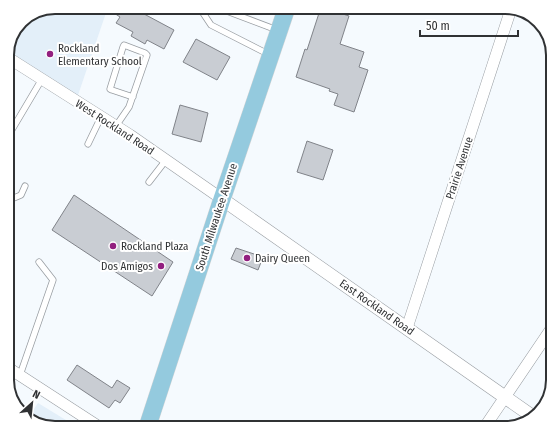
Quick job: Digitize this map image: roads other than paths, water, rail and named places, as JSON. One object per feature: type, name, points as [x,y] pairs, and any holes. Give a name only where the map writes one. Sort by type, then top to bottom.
[{"type":"main road","name":"South Milwaukee Avenue","points":[[149,421],[285,14]]},
{"type":"street","name":"Prairie Avenue","points":[[407,328],[509,14]]},
{"type":"street","name":"West Rockland Road","points":[[14,61],[116,126],[222,199]]},
{"type":"street","name":"East Rockland Road","points":[[222,199],[529,414]]},
{"type":"street","points":[[489,421],[546,336]]},
{"type":"street","points":[[14,371],[90,421]]},
{"type":"lane","points":[[204,14],[211,25],[270,56]]},
{"type":"lane","points":[[234,14],[279,31]]},
{"type":"lane","points":[[116,126],[129,107],[133,97],[147,55],[124,46],[110,88],[133,97]]},
{"type":"lane","points":[[14,126],[42,79]]},
{"type":"lane","points":[[88,144],[101,117]]},
{"type":"lane","points":[[149,182],[166,160]]},
{"type":"lane","points":[[14,198],[21,195],[25,186]]},
{"type":"lane","points":[[20,375],[53,280],[39,262]]},
{"type":"place","name":"Rockland Elementary School","points":[[50,54]]},
{"type":"place","name":"Rockland Plaza","points":[[113,246]]},
{"type":"place","name":"Dairy Queen","points":[[247,258]]},
{"type":"place","name":"Dos Amigos","points":[[161,266]]}]
